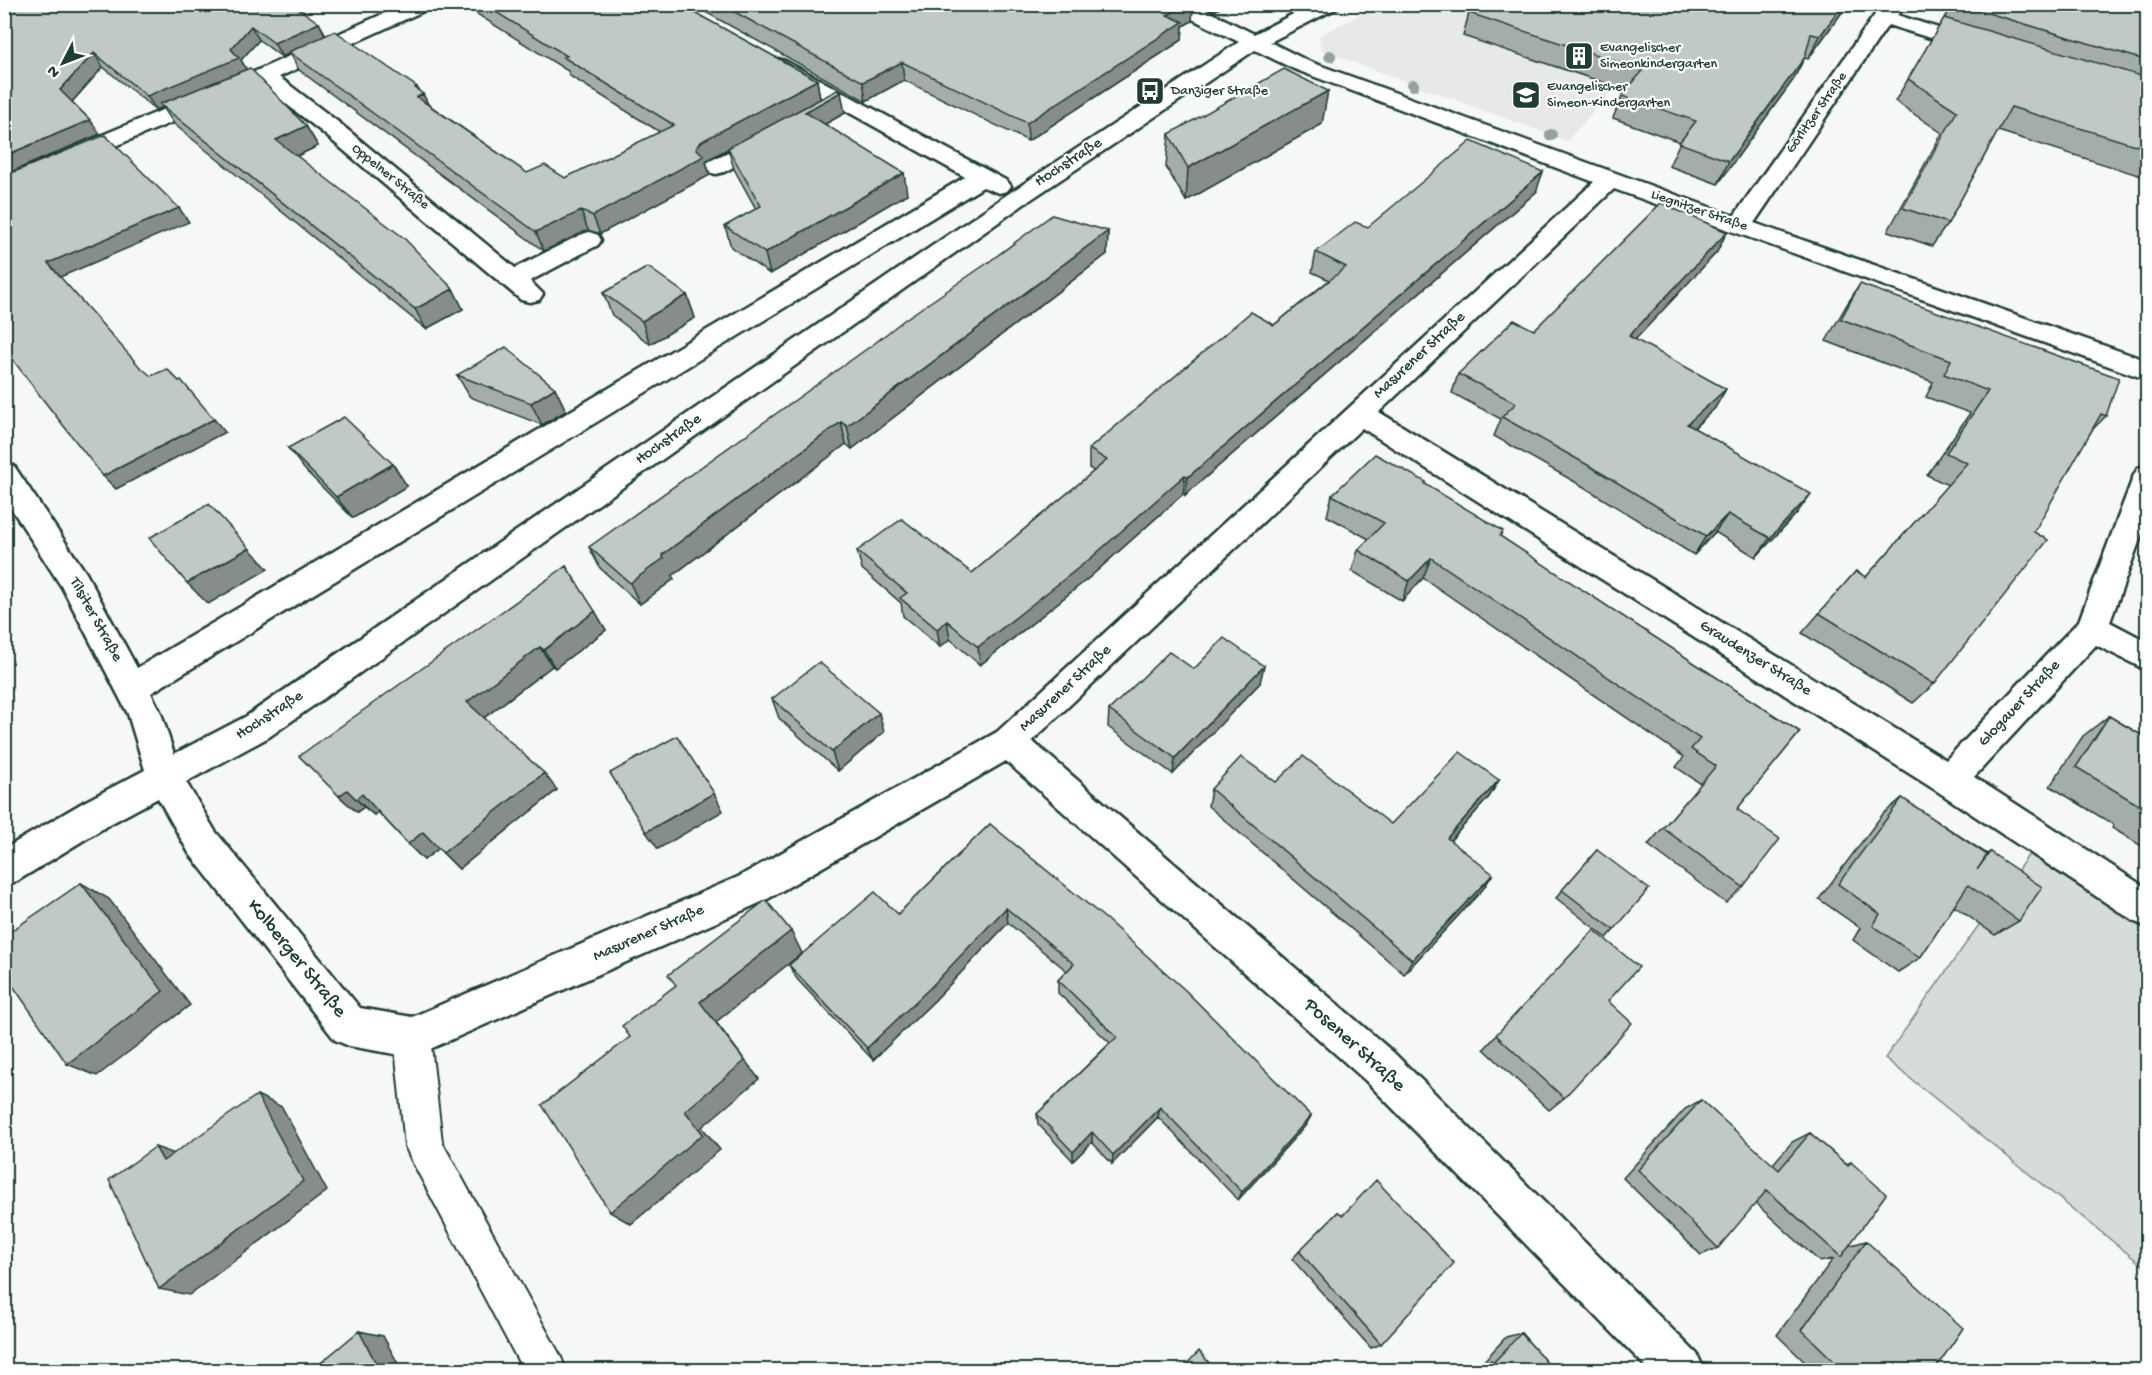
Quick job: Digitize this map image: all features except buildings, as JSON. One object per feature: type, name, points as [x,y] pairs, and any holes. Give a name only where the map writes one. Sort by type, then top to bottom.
[{"type":"street","points":[[4,185],[264,76],[423,4]]},
{"type":"street","name":"Liegnitzer Straße","points":[[1177,4],[1222,24],[1301,65],[1610,180],[2148,371]]},
{"type":"street","name":"Hochstraße","points":[[4,869],[97,813],[257,727],[1019,196],[1253,42],[1330,4]]},
{"type":"street","points":[[1891,11],[1993,51]]},
{"type":"street","name":"Görlitzer Straße","points":[[1740,225],[1891,11]]},
{"type":"street","points":[[760,55],[1019,196]]},
{"type":"street","name":"Oppelner Straße","points":[[264,76],[522,287],[589,240]]},
{"type":"street","points":[[819,111],[840,100]]},
{"type":"street","points":[[716,167],[788,128]]},
{"type":"street","points":[[132,688],[982,177]]},
{"type":"street","name":"Masurener Straße","points":[[412,1037],[751,889],[1009,742],[1610,180]]},
{"type":"street","name":"Graudenzer Straße","points":[[1359,413],[1949,780],[2148,910]]},
{"type":"street","name":"Tilsiter Straße","points":[[4,473],[75,582],[132,688],[144,712],[164,777]]},
{"type":"street","name":"Glogauer Straße","points":[[1949,780],[2092,627],[2148,475]]},
{"type":"street","points":[[2092,627],[2148,658]]},
{"type":"street","name":"Posener Straße","points":[[1009,742],[1380,1067],[1681,1371]]},
{"type":"street","name":"Kolberger Straße","points":[[164,777],[202,842],[349,1026],[412,1037]]},
{"type":"lane","points":[[412,1037],[424,1146],[545,1371]]},
{"type":"shaded area","name":"Evangelischer Simeon-Kindergarten","points":[[1379,5],[1689,5],[1567,141],[1321,50],[1319,36]]},
{"type":"shaded area","points":[[2029,854],[2147,931],[2147,1269],[1885,1058]]},
{"type":"place","name":"Evangelischer Simeonkindergarten","points":[[1579,56]]},
{"type":"place","name":"Danziger Straße","points":[[1150,91]]},
{"type":"place","name":"Evangelischer Simeon-Kindergarten","points":[[1526,95]]}]
